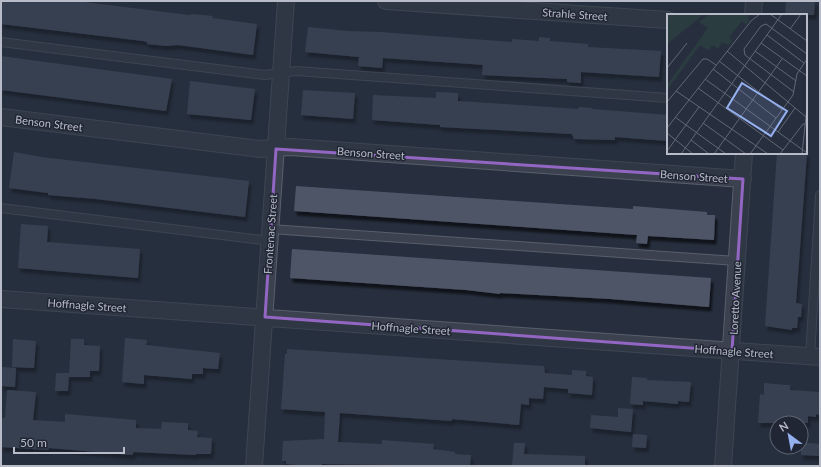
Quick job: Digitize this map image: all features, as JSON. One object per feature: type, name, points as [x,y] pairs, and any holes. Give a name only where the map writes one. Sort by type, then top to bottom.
[{"type":"street","name":"Frontenac Street","points":[[254,466],[286,1]]},
{"type":"street","name":"Strahle Street","points":[[386,1],[667,20]]},
{"type":"street","points":[[753,14],[754,1]]},
{"type":"street","name":"Benson Street","points":[[1,117],[260,149],[299,148],[743,179]]},
{"type":"street","name":"Loretto Avenue","points":[[723,466],[732,351],[744,154]]},
{"type":"street","name":"Hoffnagle Street","points":[[1,299],[815,357]]},
{"type":"lane","points":[[1,42],[264,75],[296,71],[667,98]]},
{"type":"lane","points":[[815,357],[820,195]]},
{"type":"lane","points":[[1,208],[270,235],[737,261]]},
{"type":"highlighted area","points":[[276,149],[743,179],[732,351],[265,317]]},
{"type":"building","points":[[1,1],[76,1],[189,15],[213,16],[212,18],[257,24],[253,55],[178,45],[166,46],[147,44],[147,42],[143,41],[1,24]]},
{"type":"building","points":[[786,1],[815,1],[814,15],[785,14]]},
{"type":"building","points":[[308,27],[512,42],[512,39],[539,41],[539,37],[550,38],[550,41],[588,44],[588,47],[661,51],[659,77],[581,72],[581,83],[567,82],[567,79],[482,75],[483,65],[383,58],[382,68],[358,66],[359,57],[305,52]]},
{"type":"building","points":[[1,56],[172,79],[166,111],[1,90]]},
{"type":"building","points":[[190,81],[255,89],[251,120],[187,114]]},
{"type":"building","points":[[303,90],[355,93],[353,119],[301,115]]},
{"type":"building","points":[[436,92],[458,93],[458,101],[578,109],[579,107],[667,115],[667,141],[615,137],[615,140],[574,139],[572,134],[440,127],[440,125],[372,120],[373,95],[436,98]]},
{"type":"building","points":[[14,152],[41,157],[249,181],[245,217],[96,199],[48,195],[48,193],[9,188]]},
{"type":"building","points":[[777,154],[807,154],[796,303],[802,304],[801,317],[798,317],[797,328],[792,328],[792,330],[765,326]]},
{"type":"building","points":[[296,186],[633,209],[633,206],[707,212],[707,215],[715,215],[714,240],[648,236],[647,244],[636,243],[637,235],[294,211]]},
{"type":"building","points":[[21,224],[48,226],[47,242],[140,249],[138,278],[18,268]]},
{"type":"building","points":[[292,249],[711,278],[709,307],[610,299],[500,294],[466,290],[290,278]]},
{"type":"building","points":[[125,338],[147,340],[146,345],[220,353],[218,369],[203,368],[203,374],[192,374],[192,379],[144,375],[144,384],[122,382]]},
{"type":"building","points":[[13,339],[36,341],[34,368],[12,367]]},
{"type":"building","points":[[71,339],[84,339],[84,345],[100,346],[99,371],[90,371],[90,377],[69,377]]},
{"type":"building","points":[[287,349],[544,366],[545,373],[572,375],[572,370],[586,371],[586,376],[593,377],[592,395],[568,393],[568,389],[544,387],[543,399],[529,398],[529,405],[521,404],[519,425],[452,419],[452,421],[340,413],[338,442],[382,444],[382,440],[434,444],[433,449],[455,452],[455,454],[471,455],[470,466],[322,464],[322,466],[311,466],[286,464],[286,461],[282,461],[283,441],[324,439],[325,412],[281,409],[285,354],[287,354]]},
{"type":"building","points":[[1,367],[16,368],[15,387],[1,386]]},
{"type":"building","points":[[56,373],[69,373],[68,391],[55,391]]},
{"type":"building","points":[[632,377],[647,378],[647,380],[691,382],[689,402],[678,401],[678,404],[643,401],[643,405],[630,404]]},
{"type":"building","points":[[764,383],[790,385],[790,390],[820,392],[820,415],[816,414],[816,417],[809,415],[769,415],[769,423],[758,423],[760,394],[764,395]]},
{"type":"building","points":[[7,390],[36,392],[33,420],[65,422],[65,414],[136,420],[136,428],[161,429],[162,422],[188,423],[188,430],[198,431],[197,437],[212,438],[211,454],[196,455],[134,452],[132,455],[49,448],[48,450],[1,447],[1,418],[5,418]]},
{"type":"building","points":[[618,408],[633,409],[631,432],[590,428],[591,415],[618,417]]},
{"type":"building","points":[[633,434],[647,435],[646,448],[632,447]]},
{"type":"building","points":[[514,443],[525,443],[524,454],[585,456],[585,466],[512,466]]},
{"type":"building","points":[[809,443],[820,444],[820,456],[801,455],[809,455]]}]
